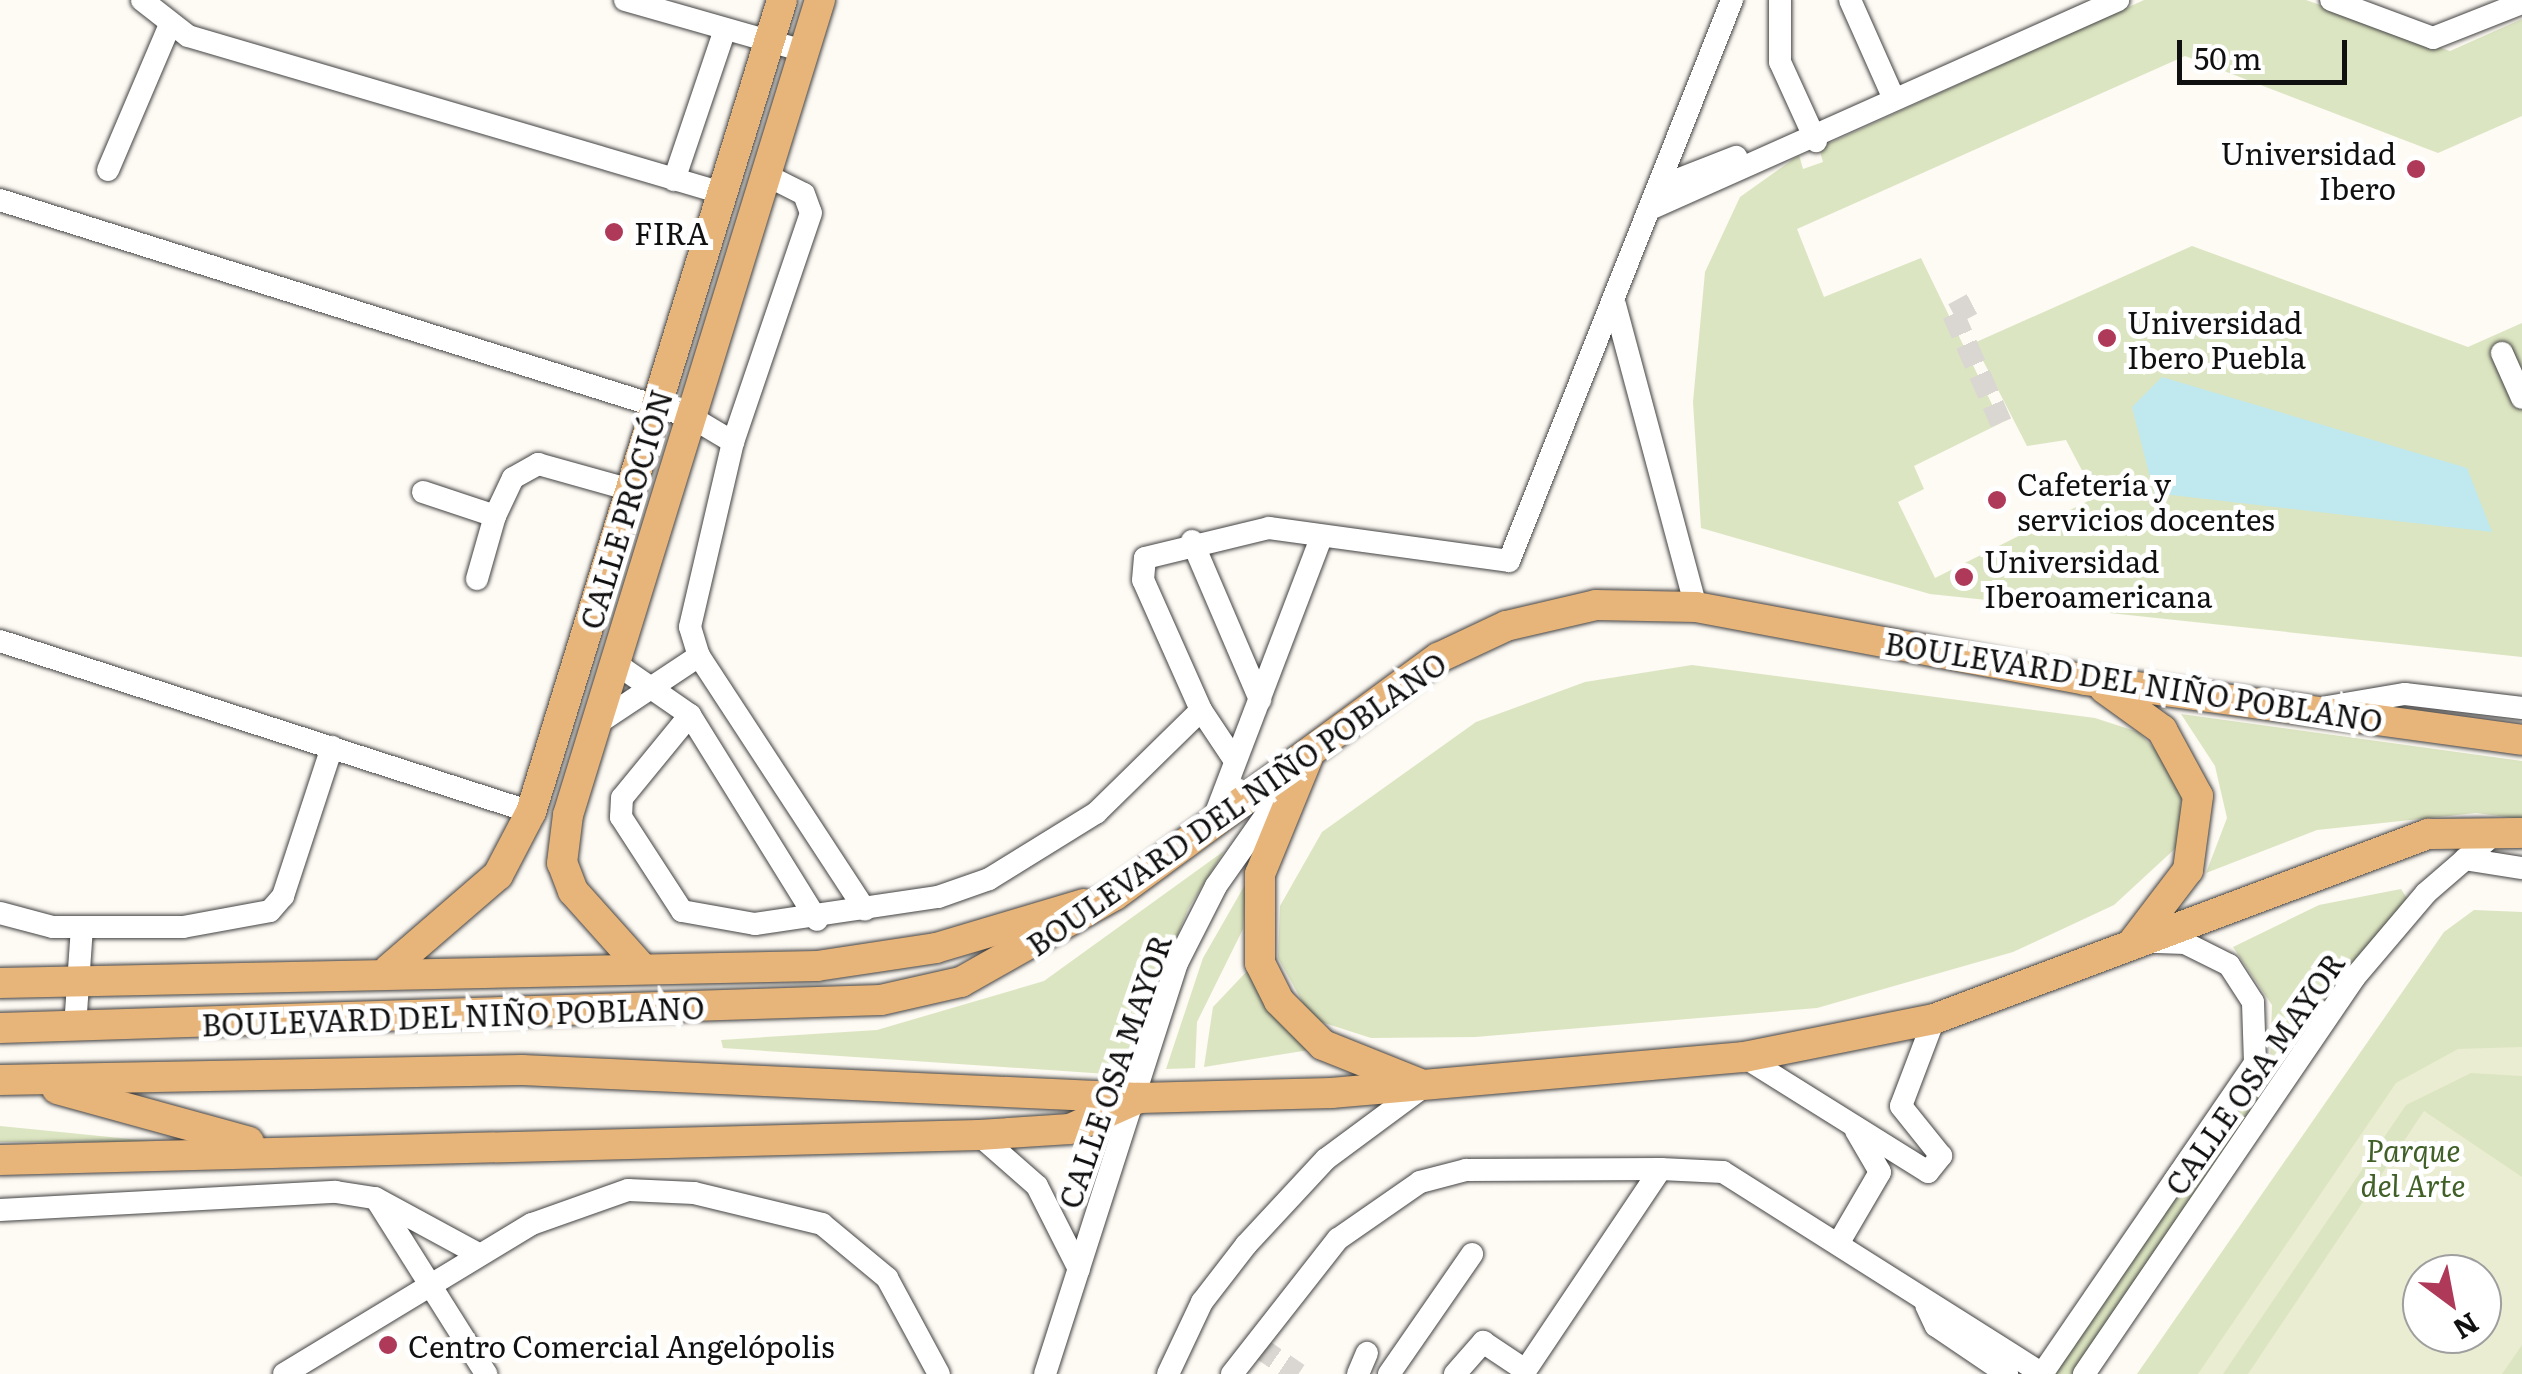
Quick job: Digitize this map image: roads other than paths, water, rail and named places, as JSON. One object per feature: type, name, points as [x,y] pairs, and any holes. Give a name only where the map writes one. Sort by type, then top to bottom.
[{"type":"main road","name":"CALLE PROCIÓN","points":[[388,970],[498,875],[531,812],[782,0]]},
{"type":"main road","name":"CALLE PROCIÓN","points":[[641,967],[588,913],[562,863],[596,725],[820,0]]},
{"type":"main road","points":[[753,95],[788,105]]},
{"type":"main road","name":"BOULEVARD DEL NIÑO POBLANO","points":[[0,1028],[880,1000],[961,982],[1115,895],[1438,658],[1506,626],[1596,606],[1696,608],[2085,680],[2522,740]]},
{"type":"main road","points":[[2085,680],[2162,730],[2198,796],[2188,870],[2128,947]]},
{"type":"main road","points":[[1309,754],[1260,874],[1260,963],[1279,1001],[1323,1044],[1426,1085]]},
{"type":"main road","name":"BOULEVARD DEL NIÑO POBLANO","points":[[12,1080],[522,1070],[1138,1098],[1426,1085],[1744,1057],[1934,1019],[2428,834],[2510,831]]},
{"type":"main road","points":[[0,984],[388,970],[817,966],[896,954],[1115,895]]},
{"type":"main road","points":[[12,1080],[280,1150]]},
{"type":"main road","points":[[0,1160],[280,1150],[454,1155],[980,1135],[1070,1130],[1138,1098]]},
{"type":"street","points":[[142,0],[169,27],[722,193]]},
{"type":"street","points":[[625,0],[804,52]]},
{"type":"street","points":[[1780,0],[1780,62],[1818,133]]},
{"type":"street","points":[[1850,0],[1894,99]]},
{"type":"street","points":[[1655,198],[1818,133],[2118,0]]},
{"type":"street","points":[[2331,0],[2433,38],[2522,2]]},
{"type":"street","points":[[1235,761],[1201,710],[1142,569],[1154,550],[1269,528],[1320,540],[1510,561],[1615,305],[1726,4]]},
{"type":"street","points":[[108,170],[169,27]]},
{"type":"street","points":[[674,180],[725,30]]},
{"type":"street","points":[[766,175],[804,194],[811,214],[733,442],[694,601],[699,656],[864,910]]},
{"type":"street","points":[[0,200],[691,417],[733,442]]},
{"type":"street","points":[[1615,305],[1696,608]]},
{"type":"street","points":[[2502,352],[2522,398]]},
{"type":"street","points":[[476,579],[495,516],[513,478],[538,464],[630,490]]},
{"type":"street","points":[[423,492],[495,516]]},
{"type":"street","points":[[1212,826],[1320,540]]},
{"type":"street","points":[[1192,541],[1260,700]]},
{"type":"street","points":[[0,641],[531,812]]},
{"type":"street","points":[[596,725],[699,656]]},
{"type":"street","points":[[615,662],[655,685],[690,715],[817,920]]},
{"type":"street","points":[[2308,711],[2405,694],[2522,708]]},
{"type":"street","points":[[690,715],[622,798],[621,817],[692,917],[817,920],[938,897],[1028,860],[1096,813],[1201,710]]},
{"type":"street","points":[[0,913],[82,927],[183,927],[270,911],[283,896],[332,747]]},
{"type":"street","name":"CALLE OSA MAYOR","points":[[1045,1374],[1138,1098],[1177,962],[1216,886],[1309,754]]},
{"type":"street","points":[[752,816],[789,794]]},
{"type":"street","name":"CALLE OSA MAYOR","points":[[2084,1374],[2354,978],[2465,859],[2510,831]]},
{"type":"street","points":[[2465,859],[2522,868]]},
{"type":"street","points":[[75,1027],[82,927]]},
{"type":"street","name":"CALLE OSA MAYOR","points":[[2042,1374],[2255,1063],[2258,1020],[2229,966],[2185,943],[2128,947]]},
{"type":"street","points":[[1744,1057],[1852,1124],[1934,1164],[1901,1106],[1934,1019]]},
{"type":"street","points":[[1168,1374],[1202,1302],[1246,1246],[1326,1159],[1426,1085]]},
{"type":"street","points":[[1838,1244],[1880,1172],[1852,1124]]},
{"type":"street","points":[[980,1135],[1038,1186],[1079,1269]]},
{"type":"street","points":[[623,1165],[628,1190]]},
{"type":"street","points":[[1232,1374],[1355,1223],[1420,1182],[1466,1170],[1661,1169],[1723,1172],[1926,1305],[1950,1309],[2042,1374]]},
{"type":"street","points":[[1455,1374],[1484,1342],[1524,1372],[1661,1169]]},
{"type":"street","points":[[284,1374],[480,1255],[585,1200],[628,1190],[694,1194],[822,1224],[886,1278],[939,1374]]},
{"type":"street","points":[[0,1210],[336,1192],[375,1198],[480,1255]]},
{"type":"street","points":[[375,1198],[486,1374]]},
{"type":"street","points":[[1389,1374],[1472,1254]]},
{"type":"street","points":[[1926,1305],[1936,1326],[2007,1374]]},
{"type":"water","points":[[2162,377],[2467,468],[2492,532],[2154,493],[2132,407]]},
{"type":"tunnel","points":[[1972,304],[1953,314],[2001,423]]},
{"type":"tunnel","points":[[1257,1346],[1298,1374]]},
{"type":"place","name":"Universidad Ibero","points":[[2416,169]]},
{"type":"place","name":"FIRA","points":[[614,232]]},
{"type":"place","name":"Universidad Ibero Puebla","points":[[2107,338]]},
{"type":"place","name":"Cafetería y servicios docentes","points":[[1997,500]]},
{"type":"place","name":"Universidad Iberoamericana","points":[[1964,577]]},
{"type":"place","name":"Centro Comercial Angelópolis","points":[[388,1345]]},
{"type":"park label","name":"Parque del Arte","points":[[2413,1166]]}]
